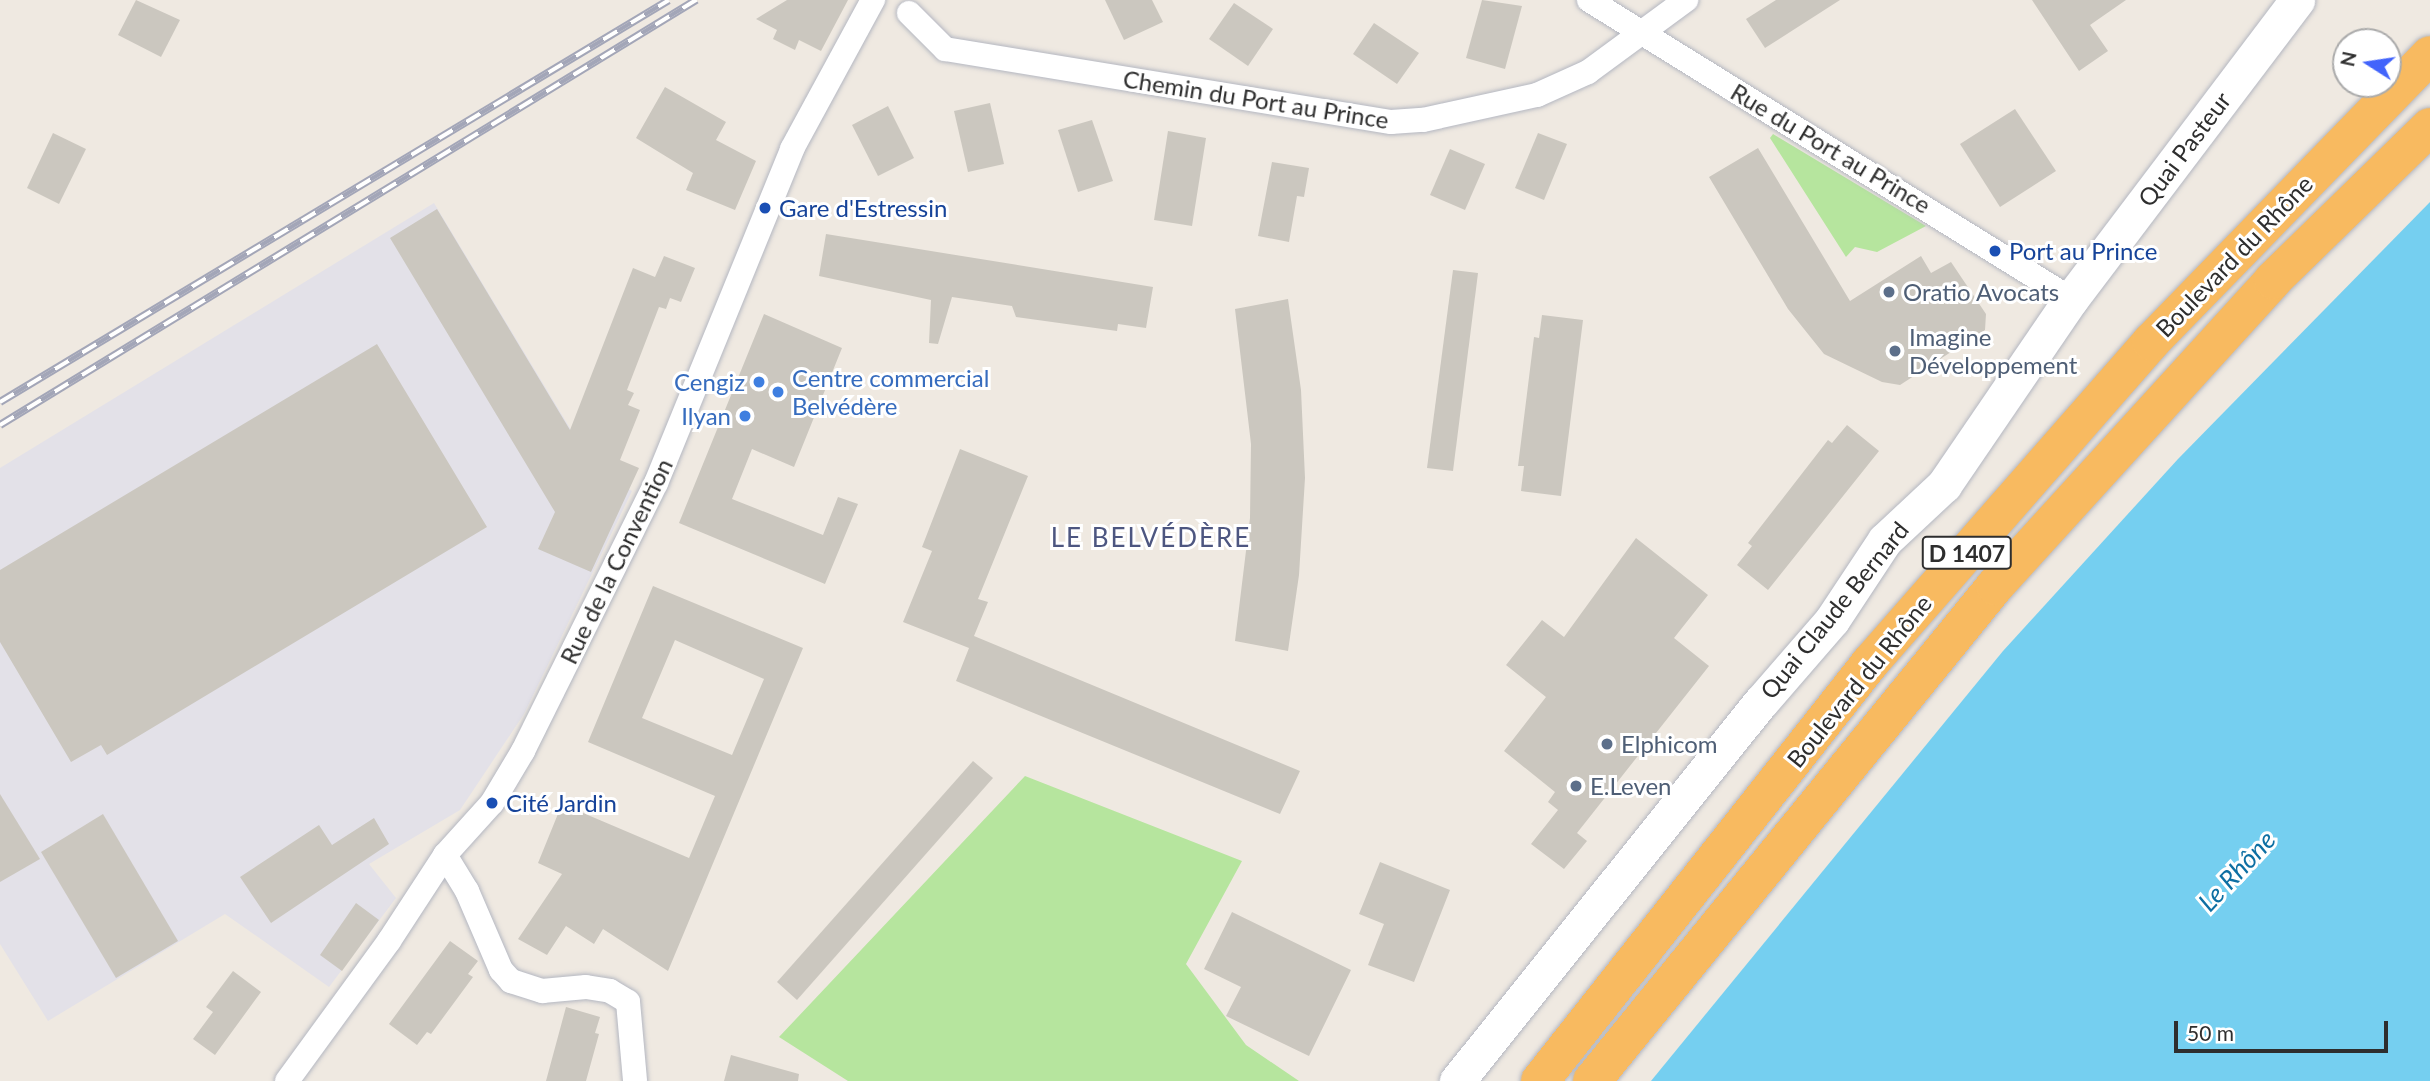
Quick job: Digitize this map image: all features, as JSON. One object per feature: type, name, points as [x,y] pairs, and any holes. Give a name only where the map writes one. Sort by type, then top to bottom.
[{"type":"highway","name":"Boulevard du Rhône","points":[[1539,1081],[1879,653],[2151,342],[2430,55]]},
{"type":"highway","name":"Boulevard du Rhône","points":[[1592,1081],[1994,586],[2273,280],[2430,127]]},
{"type":"main road","name":"Quai Pasteur","points":[[2071,299],[2297,0]]},
{"type":"main road","name":"Quai Claude Bernard","points":[[1457,1081],[1761,702],[1832,620],[1885,540],[1944,485],[2071,299]]},
{"type":"street","name":"Rue de la Convention","points":[[287,1081],[397,930],[445,855],[492,803],[523,751],[656,483],[786,160],[873,0]]},
{"type":"street","name":"Rue du Port au Prince","points":[[1589,0],[2071,299]]},
{"type":"street","name":"Chemin du Port au Prince","points":[[909,13],[945,49],[1391,122],[1423,120],[1537,95],[1588,72],[1644,34],[1686,0]]},
{"type":"street","points":[[445,855],[467,891],[501,970],[511,981],[542,991],[586,987],[610,991],[628,1002],[635,1081]]},
{"type":"shaded area","points":[[434,203],[594,468],[632,491],[524,714],[460,810],[369,864],[396,898],[329,987],[225,914],[48,1021],[0,944],[0,468]]},
{"type":"green space","points":[[1773,134],[1926,226],[1877,252],[1855,247],[1846,257],[1770,138]]},
{"type":"green space","points":[[1025,776],[1242,861],[1186,964],[1246,1045],[1299,1081],[848,1081],[779,1037]]},
{"type":"water","name":"Le Rhône","points":[[2430,202],[2430,1081],[1651,1081],[2003,651],[2178,459]]},
{"type":"building","points":[[136,0],[180,20],[161,57],[118,35]]},
{"type":"building","points":[[787,0],[848,0],[821,51],[799,40],[795,50],[773,39],[777,30],[756,19]]},
{"type":"building","points":[[1105,0],[1152,0],[1163,22],[1124,40]]},
{"type":"building","points":[[1482,0],[1522,6],[1505,69],[1466,58]]},
{"type":"building","points":[[1776,0],[1840,0],[1765,48],[1746,19]]},
{"type":"building","points":[[2032,0],[2126,0],[2090,25],[2108,51],[2079,71]]},
{"type":"building","points":[[1234,3],[1273,29],[1248,66],[1209,39]]},
{"type":"building","points":[[1374,23],[1419,53],[1397,84],[1353,54]]},
{"type":"building","points":[[665,87],[726,122],[716,140],[756,161],[735,210],[686,190],[693,173],[636,138]]},
{"type":"building","points":[[990,103],[1004,164],[968,172],[954,111]]},
{"type":"building","points":[[888,106],[914,158],[878,176],[852,125]]},
{"type":"building","points":[[2015,109],[2056,171],[2000,207],[1960,144]]},
{"type":"building","points":[[1092,120],[1113,181],[1078,192],[1058,130]]},
{"type":"building","points":[[1168,131],[1206,138],[1192,226],[1154,220]]},
{"type":"building","points":[[53,133],[86,149],[59,204],[27,188]]},
{"type":"building","points":[[1538,133],[1567,144],[1544,200],[1515,188]]},
{"type":"building","points":[[1758,148],[1850,301],[1921,256],[1931,273],[1951,262],[1986,314],[1985,330],[1900,385],[1882,382],[1824,354],[1788,309],[1709,177]]},
{"type":"building","points":[[1450,149],[1485,164],[1465,210],[1430,195]]},
{"type":"building","points":[[1272,162],[1309,168],[1304,197],[1297,196],[1289,242],[1258,236]]},
{"type":"building","points":[[437,209],[570,430],[633,268],[655,277],[664,256],[695,268],[681,302],[670,298],[666,309],[659,307],[627,390],[634,393],[628,405],[640,410],[620,460],[639,468],[591,572],[538,549],[555,512],[390,238]]},
{"type":"building","points":[[826,234],[1153,287],[1146,328],[1118,324],[1117,331],[1016,317],[1012,306],[952,297],[938,344],[929,343],[931,300],[819,276]]},
{"type":"building","points":[[1453,270],[1478,273],[1453,471],[1427,468]]},
{"type":"building","points":[[1288,299],[1301,390],[1305,478],[1299,575],[1288,651],[1235,641],[1250,518],[1251,444],[1235,309]]},
{"type":"building","points":[[764,314],[842,348],[794,467],[752,449],[732,499],[823,535],[838,497],[858,504],[825,584],[679,523]]},
{"type":"building","points":[[1542,315],[1583,320],[1561,496],[1521,491],[1524,466],[1518,466],[1534,337],[1539,338]]},
{"type":"building","points":[[377,344],[487,527],[107,755],[101,745],[71,762],[0,642],[0,570]]},
{"type":"building","points":[[1847,425],[1879,451],[1768,590],[1737,565],[1752,546],[1748,543],[1828,440],[1832,443]]},
{"type":"building","points":[[960,449],[1028,476],[978,599],[988,602],[974,636],[1300,771],[1280,814],[956,681],[969,648],[903,622],[932,551],[922,547]]},
{"type":"building","points":[[1636,538],[1708,595],[1674,638],[1709,666],[1577,833],[1587,841],[1564,869],[1531,844],[1558,810],[1548,802],[1555,792],[1504,751],[1546,697],[1506,665],[1542,620],[1564,637]]},
{"type":"building","points":[[653,586],[803,648],[668,971],[603,929],[594,944],[566,926],[547,955],[518,939],[562,874],[538,863],[562,804],[689,858],[715,796],[588,742]],"holes":[[[675,640],[764,679],[732,755],[642,718]]]},
{"type":"building","points":[[973,761],[993,778],[797,1000],[777,982]]},
{"type":"building","points":[[0,794],[40,859],[0,882]]},
{"type":"building","points":[[103,814],[178,941],[116,978],[41,852]]},
{"type":"building","points":[[374,818],[389,844],[271,923],[240,877],[319,825],[332,845]]},
{"type":"building","points":[[1380,862],[1450,890],[1414,982],[1368,965],[1384,924],[1359,914]]},
{"type":"building","points":[[356,903],[379,920],[342,971],[320,955]]},
{"type":"building","points":[[1232,912],[1351,970],[1309,1056],[1226,1016],[1241,987],[1204,969]]},
{"type":"building","points":[[450,941],[478,961],[468,974],[473,977],[431,1034],[427,1032],[417,1045],[389,1024]]},
{"type":"building","points":[[233,971],[261,992],[215,1055],[193,1039],[213,1012],[206,1007]]},
{"type":"building","points":[[566,1007],[600,1017],[595,1033],[599,1034],[586,1081],[546,1081]]},
{"type":"building","points":[[731,1055],[799,1074],[798,1081],[724,1081]]},
{"type":"railway","points":[[0,402],[669,0]]},
{"type":"railway","points":[[0,425],[696,0]]},
{"type":"place","name":"Gare d'Estressin","points":[[765,208]]},
{"type":"place","name":"Port au Prince","points":[[1995,251]]},
{"type":"place","name":"Oratio Avocats","points":[[1889,292]]},
{"type":"place","name":"Imagine Développement","points":[[1895,351]]},
{"type":"place","name":"Cengiz","points":[[759,382]]},
{"type":"place","name":"Centre commercial Belvédère","points":[[778,392]]},
{"type":"place","name":"Ilyan","points":[[745,416]]},
{"type":"place","name":"Elphicom","points":[[1607,744]]},
{"type":"place","name":"E.Leven","points":[[1576,786]]},
{"type":"place","name":"Cité Jardin","points":[[492,803]]},
{"type":"district","name":"LE BELVÉDÈRE","points":[[1151,538]]}]
